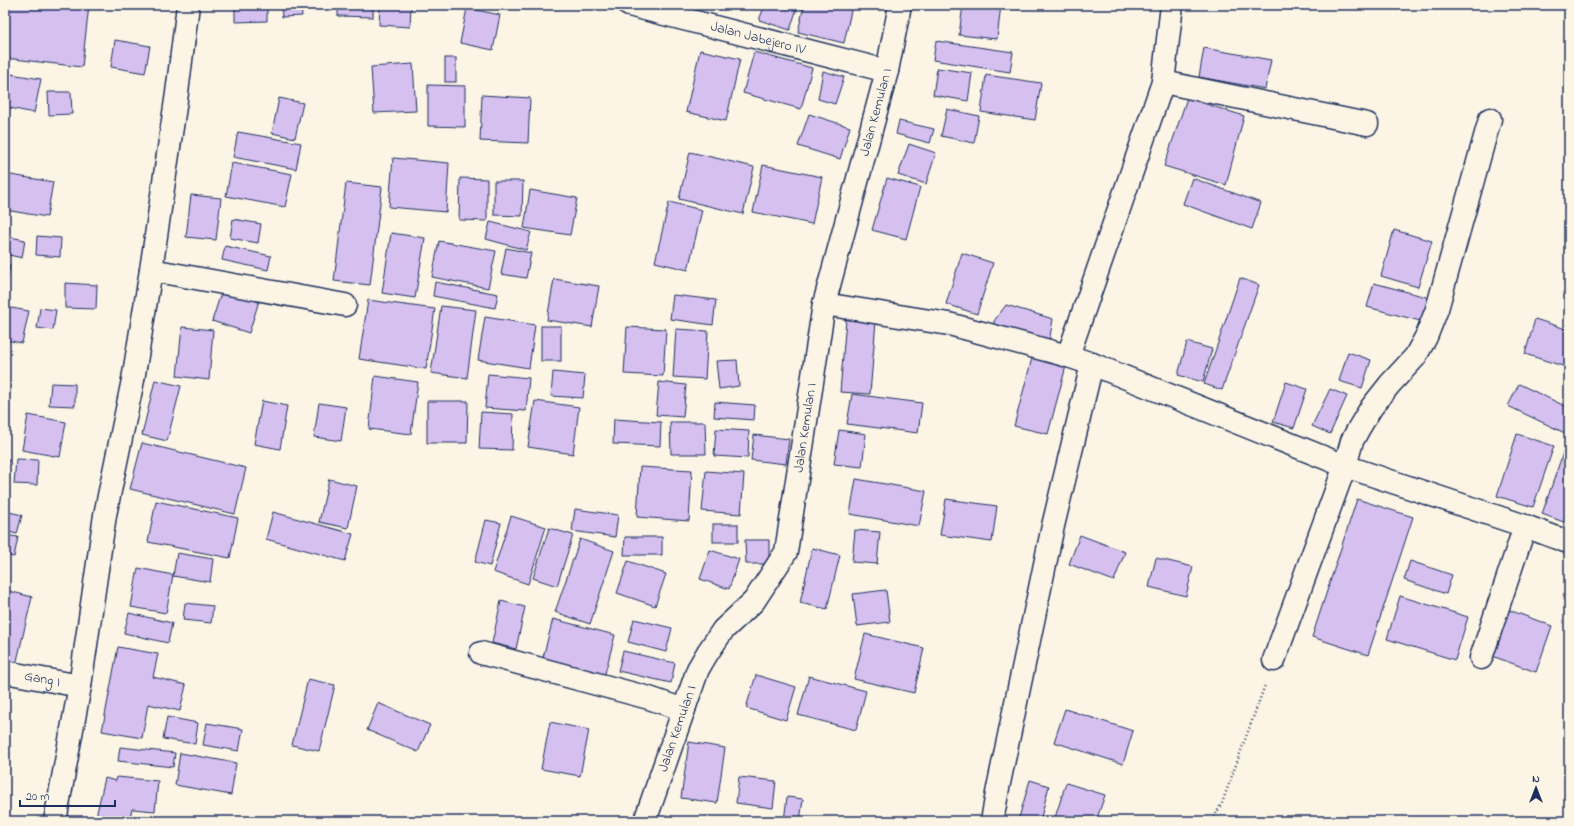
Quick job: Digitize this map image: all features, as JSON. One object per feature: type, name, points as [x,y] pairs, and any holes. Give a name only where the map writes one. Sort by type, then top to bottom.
[{"type":"street","points":[[55,821],[80,686],[105,515],[133,380],[151,270],[177,93],[188,5]]},
{"type":"street","name":"Jalan Jabejero IV","points":[[630,5],[887,71]]},
{"type":"street","name":"Jalan Kemulan I","points":[[646,821],[698,669],[723,630],[754,601],[786,552],[824,304],[887,71],[900,5]]},
{"type":"street","points":[[1068,356],[1163,82],[1172,5]]},
{"type":"street","points":[[1163,82],[1367,124]]},
{"type":"street","points":[[1274,660],[1345,466],[1352,441],[1371,408],[1415,356],[1426,337],[1437,309],[1490,119]]},
{"type":"street","points":[[151,270],[345,305]]},
{"type":"street","points":[[824,304],[949,324],[1068,356],[1092,364],[1345,466],[1525,526],[1564,541]]},
{"type":"street","points":[[992,821],[1051,534],[1092,364]]},
{"type":"street","points":[[1481,658],[1525,526]]},
{"type":"street","points":[[481,653],[649,698],[684,710]]},
{"type":"street","name":"Gang I","points":[[5,672],[80,686]]},
{"type":"path","points":[[1212,821],[1222,803],[1274,660]]},
{"type":"building","points":[[5,5],[89,5],[82,67],[5,58]]},
{"type":"building","points":[[235,5],[267,5],[267,21],[235,22]]},
{"type":"building","points":[[281,5],[301,5],[302,16],[282,17]]},
{"type":"building","points":[[338,5],[373,5],[373,17],[338,16]]},
{"type":"building","points":[[380,5],[411,5],[410,27],[379,25]]},
{"type":"building","points":[[765,5],[798,5],[790,30],[759,20]]},
{"type":"building","points":[[804,5],[852,6],[844,43],[798,32]]},
{"type":"building","points":[[963,5],[1001,5],[997,39],[959,35]]},
{"type":"building","points":[[467,8],[500,15],[493,50],[460,43]]},
{"type":"building","points":[[115,40],[150,46],[145,73],[111,67]]},
{"type":"building","points":[[936,41],[1013,52],[1010,72],[933,60]]},
{"type":"building","points":[[1204,48],[1271,60],[1265,89],[1199,77]]},
{"type":"building","points":[[700,50],[740,59],[726,121],[686,112]]},
{"type":"building","points":[[754,52],[812,68],[801,109],[743,93]]},
{"type":"building","points":[[445,58],[456,58],[456,82],[445,82]]},
{"type":"building","points":[[413,64],[416,111],[374,113],[371,67]]},
{"type":"building","points":[[937,68],[972,73],[968,101],[933,95]]},
{"type":"building","points":[[823,71],[844,77],[835,104],[818,99]]},
{"type":"building","points":[[5,73],[41,79],[34,113],[5,107]]},
{"type":"building","points":[[986,75],[1041,83],[1035,120],[981,112]]},
{"type":"building","points":[[428,85],[465,86],[465,127],[428,126]]},
{"type":"building","points":[[48,92],[71,92],[72,114],[49,115]]},
{"type":"building","points":[[482,95],[530,98],[528,143],[480,141]]},
{"type":"building","points":[[279,98],[303,103],[295,138],[272,133]]},
{"type":"building","points":[[1187,98],[1244,116],[1226,185],[1164,166]]},
{"type":"building","points":[[947,109],[979,116],[974,143],[941,136]]},
{"type":"building","points":[[809,114],[850,127],[840,159],[798,146]]},
{"type":"building","points":[[5,115],[9,116],[5,132]]},
{"type":"building","points":[[899,121],[934,129],[930,143],[896,134]]},
{"type":"building","points":[[238,132],[301,143],[296,169],[233,157]]},
{"type":"building","points":[[909,144],[936,153],[926,184],[898,175]]},
{"type":"building","points":[[690,152],[754,167],[743,214],[679,199]]},
{"type":"building","points":[[393,158],[449,163],[446,212],[389,207]]},
{"type":"building","points":[[232,163],[292,174],[285,207],[226,196]]},
{"type":"building","points":[[763,165],[822,177],[812,224],[753,212]]},
{"type":"building","points":[[5,174],[53,182],[47,217],[5,210]]},
{"type":"building","points":[[460,178],[487,179],[487,221],[459,220]]},
{"type":"building","points":[[887,178],[920,187],[906,239],[872,230]]},
{"type":"building","points":[[1192,178],[1261,203],[1252,229],[1183,204]]},
{"type":"building","points":[[494,181],[523,181],[522,216],[494,215]]},
{"type":"building","points":[[346,183],[382,187],[370,285],[334,281]]},
{"type":"building","points":[[530,190],[577,198],[570,235],[524,228]]},
{"type":"building","points":[[191,195],[221,198],[216,240],[186,237]]},
{"type":"building","points":[[669,202],[702,210],[688,270],[655,262]]},
{"type":"building","points":[[233,219],[261,224],[258,243],[230,238]]},
{"type":"building","points":[[490,222],[531,232],[526,250],[486,239]]},
{"type":"building","points":[[1394,230],[1432,241],[1418,287],[1381,276]]},
{"type":"building","points":[[391,233],[425,238],[415,298],[382,293]]},
{"type":"building","points":[[5,236],[25,240],[22,258],[5,254]]},
{"type":"building","points":[[37,236],[61,238],[60,257],[36,255]]},
{"type":"building","points":[[439,241],[496,251],[488,288],[432,277]]},
{"type":"building","points":[[225,246],[271,256],[268,270],[222,260]]},
{"type":"building","points":[[506,248],[531,253],[526,278],[501,274]]},
{"type":"building","points":[[962,253],[993,263],[977,314],[946,304]]},
{"type":"building","points":[[5,264],[10,265],[5,294]]},
{"type":"building","points":[[1240,278],[1259,285],[1222,390],[1204,384]]},
{"type":"building","points":[[554,279],[599,286],[592,327],[547,320]]},
{"type":"building","points":[[435,282],[498,294],[495,308],[433,296]]},
{"type":"building","points":[[65,283],[97,285],[96,309],[65,308]]},
{"type":"building","points":[[1374,283],[1430,298],[1424,322],[1367,307]]},
{"type":"building","points":[[222,290],[259,301],[249,333],[212,321]]},
{"type":"building","points":[[673,295],[716,300],[713,325],[670,319]]},
{"type":"building","points":[[368,300],[435,309],[426,369],[359,359]]},
{"type":"building","points":[[1006,305],[1053,319],[1049,342],[993,336],[994,321]]},
{"type":"building","points":[[441,306],[476,310],[467,378],[431,373]]},
{"type":"building","points":[[5,307],[29,311],[22,343],[5,340]]},
{"type":"building","points":[[40,308],[56,310],[53,330],[37,328]]},
{"type":"building","points":[[485,317],[535,325],[529,368],[478,360]]},
{"type":"building","points":[[846,319],[876,321],[870,394],[840,392]]},
{"type":"building","points":[[1535,319],[1569,330],[1569,368],[1525,354]]},
{"type":"building","points":[[541,326],[561,326],[561,361],[541,361]]},
{"type":"building","points":[[182,327],[213,330],[209,380],[177,376]]},
{"type":"building","points":[[627,327],[666,329],[663,376],[624,374]]},
{"type":"building","points":[[676,329],[708,331],[705,379],[673,377]]},
{"type":"building","points":[[1187,342],[1212,349],[1203,382],[1178,375]]},
{"type":"building","points":[[1348,352],[1371,360],[1362,388],[1339,381]]},
{"type":"building","points":[[1032,358],[1066,366],[1048,434],[1014,426]]},
{"type":"building","points":[[737,360],[739,386],[719,389],[716,361]]},
{"type":"building","points":[[553,372],[585,375],[583,398],[551,396]]},
{"type":"building","points":[[488,374],[529,378],[526,411],[485,408]]},
{"type":"building","points":[[375,376],[418,382],[411,434],[369,429]]},
{"type":"building","points":[[155,380],[181,386],[167,441],[142,435]]},
{"type":"building","points":[[659,382],[686,385],[683,417],[656,415]]},
{"type":"building","points":[[1286,382],[1307,389],[1294,428],[1273,422]]},
{"type":"building","points":[[51,383],[75,384],[75,406],[49,405]]},
{"type":"building","points":[[1519,384],[1569,408],[1569,435],[1508,406]]},
{"type":"building","points":[[1330,389],[1347,396],[1330,434],[1312,426]]},
{"type":"building","points":[[852,394],[922,403],[918,433],[847,424]]},
{"type":"building","points":[[262,401],[287,406],[280,449],[254,444]]},
{"type":"building","points":[[427,401],[468,401],[467,443],[427,443]]},
{"type":"building","points":[[535,401],[579,407],[573,454],[528,447]]},
{"type":"building","points":[[715,402],[755,405],[754,420],[714,417]]},
{"type":"building","points":[[319,403],[346,407],[341,441],[314,437]]},
{"type":"building","points":[[481,412],[513,414],[512,450],[479,449]]},
{"type":"building","points":[[28,415],[66,422],[60,457],[22,450]]},
{"type":"building","points":[[614,419],[661,422],[660,446],[613,444]]},
{"type":"building","points":[[670,422],[705,422],[706,454],[671,454]]},
{"type":"building","points":[[716,429],[749,431],[748,458],[714,456]]},
{"type":"building","points":[[839,430],[866,434],[862,467],[834,464]]},
{"type":"building","points":[[1517,434],[1554,446],[1533,507],[1497,496]]},
{"type":"building","points":[[754,435],[789,439],[786,464],[751,460]]},
{"type":"building","points":[[142,443],[246,468],[235,514],[130,489]]},
{"type":"building","points":[[1564,450],[1569,452],[1569,524],[1542,514]]},
{"type":"building","points":[[5,459],[9,460],[5,474]]},
{"type":"building","points":[[16,459],[38,460],[37,485],[14,484]]},
{"type":"building","points":[[640,467],[692,470],[689,521],[637,517]]},
{"type":"building","points":[[706,471],[744,474],[741,514],[702,511]]},
{"type":"building","points":[[329,479],[357,486],[348,528],[319,522]]},
{"type":"building","points":[[856,479],[926,491],[919,526],[850,514]]},
{"type":"building","points":[[946,499],[997,506],[992,542],[940,535]]},
{"type":"building","points":[[1357,499],[1413,517],[1368,655],[1312,637]]},
{"type":"building","points":[[156,501],[238,518],[230,558],[148,542]]},
{"type":"building","points":[[575,509],[618,515],[615,537],[572,531]]},
{"type":"building","points":[[5,511],[22,515],[17,534],[5,531]]},
{"type":"building","points":[[273,512],[353,534],[345,561],[266,539]]},
{"type":"building","points":[[511,516],[546,527],[528,584],[493,572]]},
{"type":"building","points":[[486,520],[501,523],[490,566],[475,562]]},
{"type":"building","points":[[713,524],[738,524],[738,542],[713,542]]},
{"type":"building","points":[[549,528],[573,535],[557,586],[533,578]]},
{"type":"building","points":[[855,530],[880,532],[877,564],[852,562]]},
{"type":"building","points":[[5,535],[18,537],[14,557],[5,555]]},
{"type":"building","points":[[1080,535],[1125,552],[1114,581],[1069,564]]},
{"type":"building","points":[[625,537],[662,537],[662,555],[624,555]]},
{"type":"building","points":[[580,539],[614,551],[590,624],[555,612]]},
{"type":"building","points":[[745,540],[769,540],[769,564],[746,564]]},
{"type":"building","points":[[812,548],[840,555],[827,609],[800,603]]},
{"type":"building","points":[[710,550],[739,559],[729,589],[700,579]]},
{"type":"building","points":[[177,553],[213,559],[210,582],[173,576]]},
{"type":"building","points":[[1156,558],[1193,567],[1186,596],[1149,587]]},
{"type":"building","points":[[628,561],[666,574],[655,606],[617,593]]},
{"type":"building","points":[[1410,561],[1452,575],[1446,594],[1404,580]]},
{"type":"building","points":[[138,568],[173,575],[166,613],[131,607]]},
{"type":"building","points":[[5,590],[32,597],[16,665],[5,662]]},
{"type":"building","points":[[886,590],[890,622],[857,626],[853,594]]},
{"type":"building","points":[[1400,596],[1468,617],[1455,660],[1387,639]]},
{"type":"building","points":[[501,601],[525,607],[516,649],[492,643]]},
{"type":"building","points":[[185,603],[213,606],[211,623],[183,620]]},
{"type":"building","points":[[1509,610],[1552,626],[1536,672],[1492,656]]},
{"type":"building","points":[[129,613],[172,623],[168,643],[124,633]]},
{"type":"building","points":[[553,619],[615,635],[603,681],[541,665]]},
{"type":"building","points":[[634,619],[672,628],[666,652],[628,642]]},
{"type":"building","points":[[865,634],[924,648],[914,693],[854,679]]},
{"type":"building","points":[[118,647],[158,654],[153,677],[186,685],[180,711],[148,704],[142,738],[102,731]]},
{"type":"building","points":[[623,651],[675,663],[671,683],[618,671]]},
{"type":"building","points":[[756,675],[796,687],[786,720],[746,708]]},
{"type":"building","points":[[809,676],[866,691],[856,730],[798,715]]},
{"type":"building","points":[[308,679],[335,685],[319,751],[292,745]]},
{"type":"building","points":[[378,703],[430,725],[418,752],[367,730]]},
{"type":"building","points":[[1065,709],[1133,731],[1123,764],[1054,742]]},
{"type":"building","points":[[167,717],[198,723],[195,744],[163,739]]},
{"type":"building","points":[[550,722],[589,730],[580,776],[541,769]]},
{"type":"building","points":[[207,723],[243,729],[239,751],[203,745]]},
{"type":"building","points":[[689,742],[725,748],[717,803],[681,798]]},
{"type":"building","points":[[120,747],[175,753],[173,767],[118,761]]},
{"type":"building","points":[[180,753],[236,763],[231,795],[175,785]]},
{"type":"building","points":[[117,777],[158,781],[155,811],[132,809],[129,821],[95,821],[105,778],[116,781]]},
{"type":"building","points":[[739,777],[776,781],[773,808],[736,803]]},
{"type":"building","points":[[1030,780],[1049,786],[1040,821],[1018,821]]},
{"type":"building","points":[[1066,783],[1105,795],[1096,821],[1054,821]]},
{"type":"building","points":[[787,797],[803,799],[800,821],[784,821]]}]
